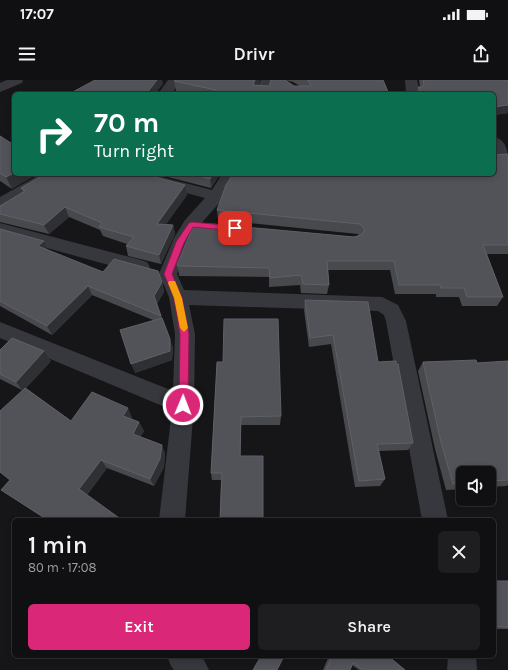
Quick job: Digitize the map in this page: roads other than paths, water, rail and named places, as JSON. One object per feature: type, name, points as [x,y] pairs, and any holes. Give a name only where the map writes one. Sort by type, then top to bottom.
[{"type":"street","points":[[0,88],[17,80]]},
{"type":"street","points":[[165,92],[174,80]]},
{"type":"street","points":[[261,92],[267,80]]},
{"type":"street","points":[[411,80],[413,92]]},
{"type":"street","points":[[496,143],[508,158]]},
{"type":"street","points":[[0,204],[49,176]]},
{"type":"street","points":[[139,176],[216,196]]},
{"type":"street","points":[[172,518],[183,405],[185,334],[178,298],[168,274],[180,242],[199,225],[229,176]]},
{"type":"street","points":[[0,229],[168,274]]},
{"type":"street","points":[[178,298],[382,304],[391,310],[396,321],[435,518]]},
{"type":"street","points":[[0,330],[183,405]]},
{"type":"street","points":[[183,658],[194,670]]},
{"type":"street","points":[[462,658],[462,670]]}]
